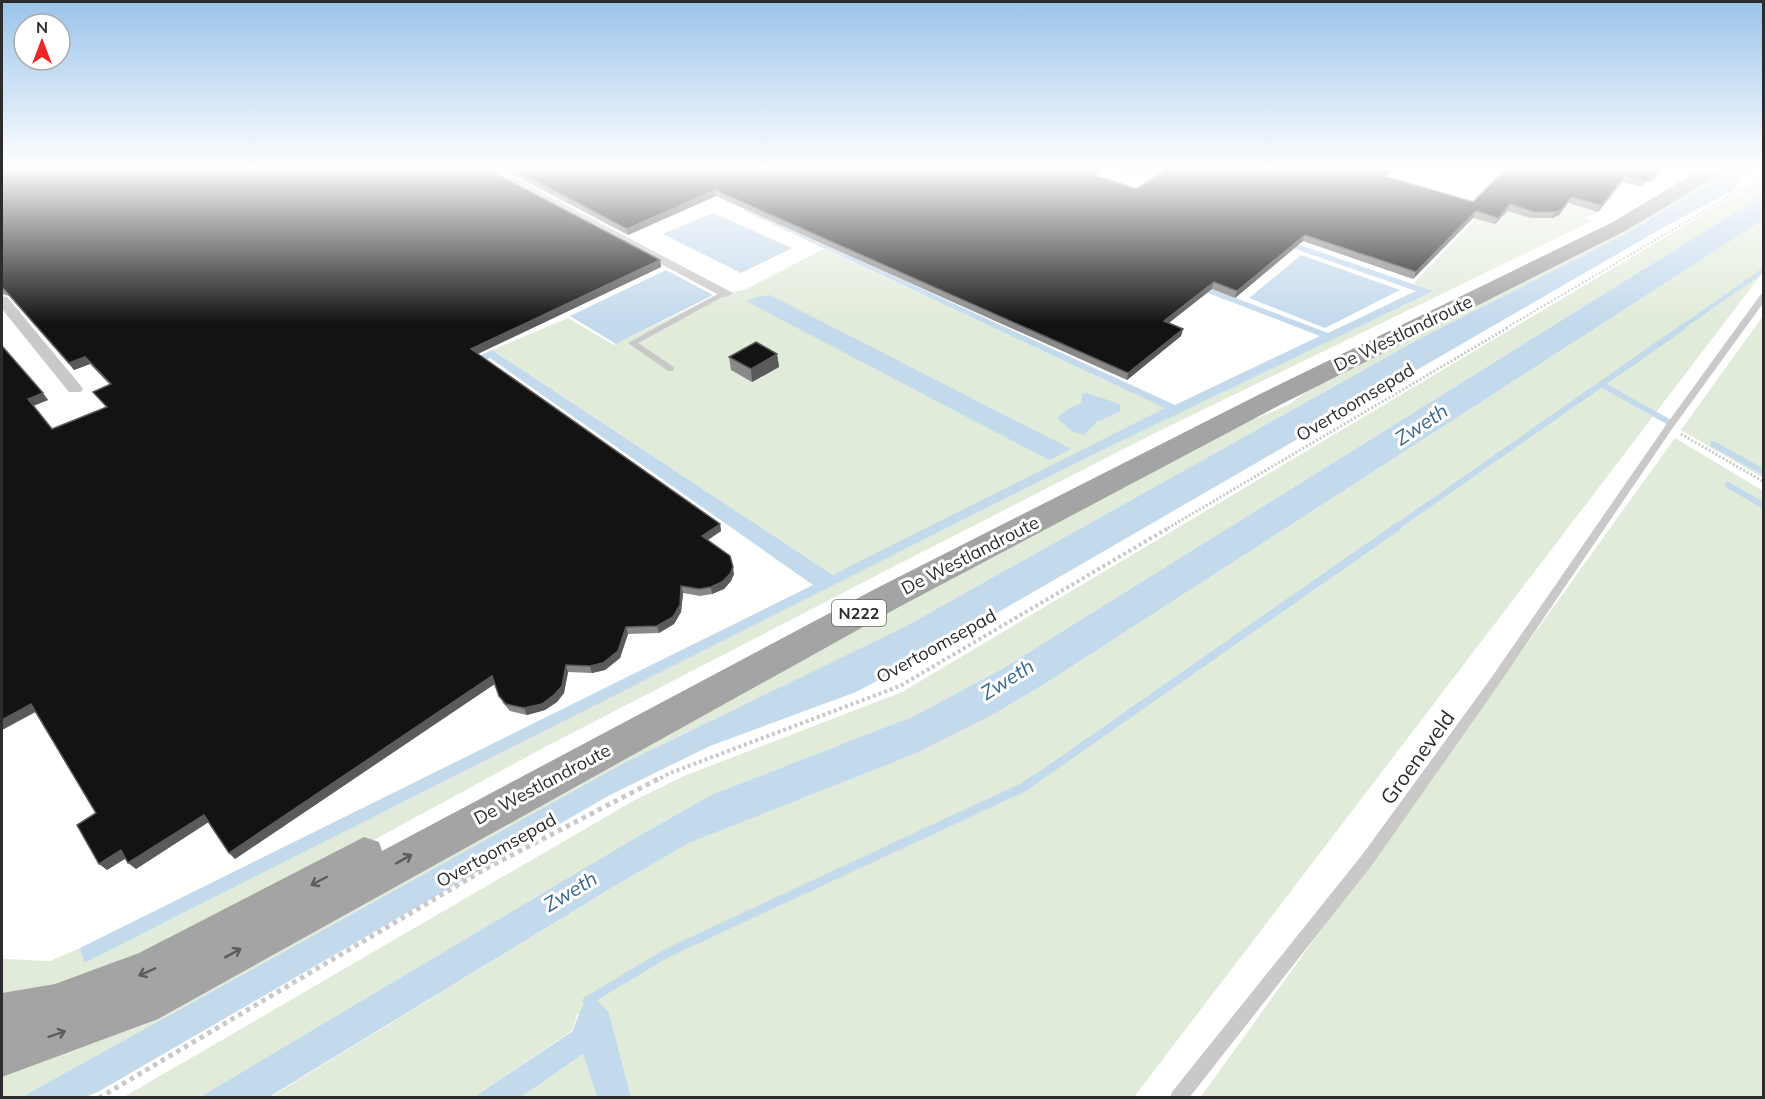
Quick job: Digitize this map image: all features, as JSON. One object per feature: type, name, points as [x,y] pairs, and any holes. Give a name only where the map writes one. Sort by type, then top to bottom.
[{"type":"main road","name":"De Westlandroute","points":[[2,1016],[55,1007],[150,972],[876,584],[1258,390],[1606,220]]},
{"type":"main road","name":"De Westlandroute","points":[[2,1053],[141,1003],[887,598],[1271,399],[1630,220]]},
{"type":"street","points":[[586,220],[726,293]]},
{"type":"street","points":[[2,300],[75,389]]},
{"type":"lane","points":[[671,369],[632,342],[726,293]]},
{"type":"lane","name":"Groeneveld","points":[[1178,1098],[1367,860],[1493,684],[1669,426],[1764,296]]},
{"type":"path","name":"Overtoomsepad","points":[[99,1098],[485,868],[669,773],[900,686],[1689,220]]},
{"type":"path","points":[[1669,426],[1764,482]]},
{"type":"green space","points":[[1474,220],[1592,221],[1151,435],[885,571],[545,747],[165,953],[27,999],[2,996],[2,954],[4,959],[50,961],[80,948],[84,963],[1082,460],[1432,291],[1413,284]]},
{"type":"green space","points":[[1635,220],[1648,220],[1419,339],[906,626],[622,764],[22,1097],[2,1098],[2,1068],[7,1065],[1193,445],[1290,404],[1320,382]]},
{"type":"green space","points":[[1694,220],[1722,220],[1002,669],[914,716],[711,795],[200,1097],[122,1098],[635,800],[684,776],[902,692]]},
{"type":"green space","points":[[1763,220],[1763,272],[1134,1097],[631,1097],[609,1013],[577,1014],[573,1030],[474,1097],[269,1098],[618,884],[689,843],[917,753],[994,714],[1046,683]]},
{"type":"green space","points":[[824,249],[1166,408],[949,521],[833,575],[492,350],[568,318],[614,345],[719,294],[744,290]],"holes":[[[1088,393],[1120,405],[1120,412],[1097,422],[1086,432],[1072,431],[1063,421],[1068,409],[1081,403],[1083,394]]]},
{"type":"green space","points":[[1763,316],[1763,478],[1681,430]]},
{"type":"green space","points":[[1675,438],[1763,491],[1763,1097],[1200,1098]]},
{"type":"green space","points":[[583,1054],[597,1097],[521,1097]]},
{"type":"water","points":[[696,220],[729,220],[792,248],[741,273],[663,234]]},
{"type":"water","points":[[764,220],[773,220],[1175,405],[1320,336],[1018,220],[1031,220],[1328,333],[1416,291],[1213,220],[1228,220],[1433,291],[1082,460],[84,963],[80,948],[813,585],[490,358],[371,416],[386,400],[492,350],[833,575],[1165,408]]},
{"type":"water","points":[[1648,220],[1677,220],[902,668],[856,692],[710,746],[608,796],[98,1092],[86,1097],[22,1097],[622,764],[906,626],[1419,339]]},
{"type":"water","name":"Zweth","points":[[1722,220],[1763,220],[1046,683],[994,714],[917,753],[689,843],[269,1097],[200,1097],[711,795],[914,716],[1002,669]]},
{"type":"water","points":[[1301,255],[1400,290],[1325,328],[1249,298]]},
{"type":"water","points":[[666,270],[713,295],[616,344],[570,316]]},
{"type":"water","points":[[770,295],[1071,449],[1049,460],[746,301]]},
{"type":"water","points":[[1087,393],[1120,404],[1120,412],[1097,422],[1084,435],[1072,431],[1057,418],[1068,409],[1081,403],[1082,394]]},
{"type":"water","points":[[597,1000],[609,1013],[631,1097],[597,1097],[583,1054],[521,1097],[474,1097],[573,1031],[587,1001]]},
{"type":"building","points":[[2,220],[585,220],[660,260],[471,349],[720,524],[702,536],[730,556],[733,567],[722,582],[711,587],[699,589],[681,586],[680,605],[673,617],[657,626],[626,627],[618,651],[603,663],[590,666],[566,665],[562,686],[542,704],[524,708],[506,704],[499,696],[492,676],[229,853],[204,815],[128,863],[121,850],[99,864],[77,825],[96,813],[31,704],[2,720],[2,346],[43,393],[28,399],[52,429],[107,407],[93,392],[111,384],[85,357],[69,363],[2,288]]},
{"type":"building","points":[[610,220],[647,220],[627,229]]},
{"type":"building","points":[[783,220],[1467,220],[1416,272],[1305,235],[1237,291],[1214,282],[1164,321],[1183,329],[1128,373]]},
{"type":"building","points":[[756,342],[777,354],[751,369],[729,357]]},
{"type":"waterway","points":[[1681,328],[1764,270]]},
{"type":"waterway","points":[[1601,384],[1683,327]]},
{"type":"waterway","points":[[1395,528],[1601,384]]},
{"type":"waterway","points":[[1601,384],[1669,422]]},
{"type":"waterway","points":[[1713,444],[1764,472]]},
{"type":"waterway","points":[[1728,485],[1764,506]]},
{"type":"waterway","points":[[1033,781],[1397,527]]},
{"type":"waterway","points":[[587,1001],[667,953],[1024,787],[1035,779]]}]
